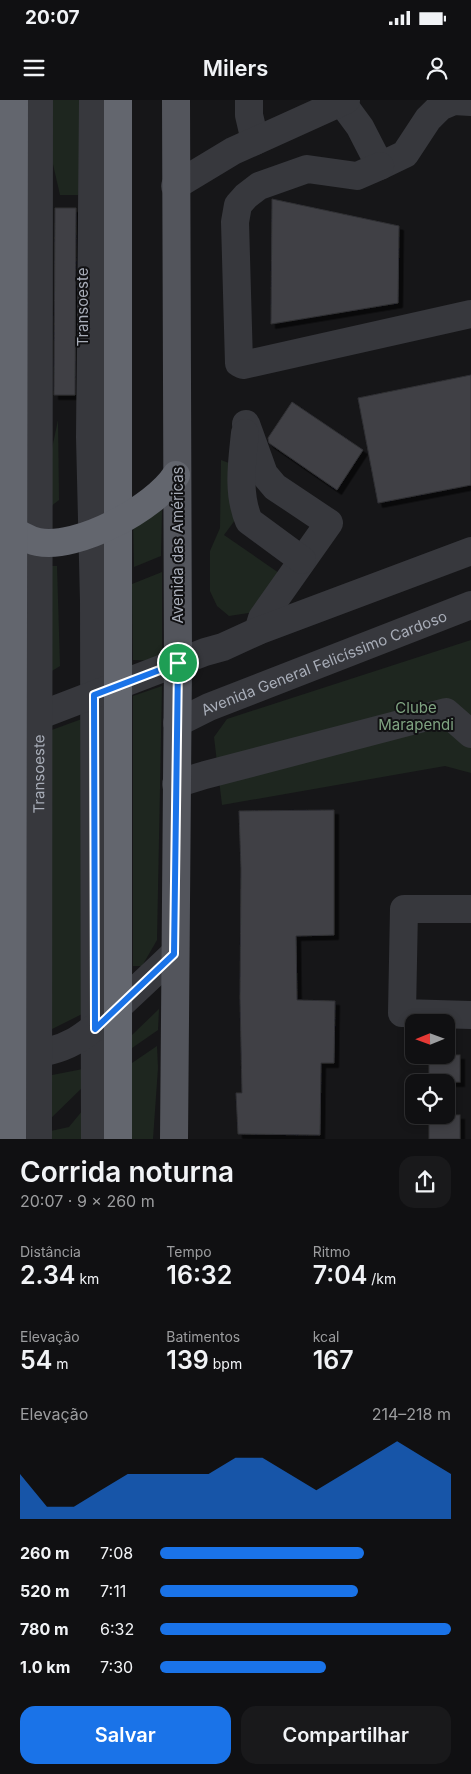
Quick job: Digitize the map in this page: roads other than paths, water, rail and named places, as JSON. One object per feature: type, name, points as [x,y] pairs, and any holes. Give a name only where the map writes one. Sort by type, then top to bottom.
[{"type":"highway","points":[[12,1139],[16,1055],[6,740],[6,527],[14,100]]},
{"type":"highway","points":[[118,100],[118,521],[106,691],[118,1007],[118,1139]]},
{"type":"highway","points":[[6,527],[27,539],[38,542],[56,543],[92,534],[141,508],[176,475]]},
{"type":"main road","name":"Avenida das Américas","points":[[174,1139],[174,954],[178,663],[176,100]]},
{"type":"street","name":"Transoeste","points":[[38,1139],[16,1055],[38,716],[38,410],[42,385],[44,222],[38,178],[39,100]]},
{"type":"street","name":"Transoeste","points":[[92,100],[92,176],[82,228],[81,419],[90,437],[92,534],[106,691],[95,1029],[95,1139]]},
{"type":"street","points":[[249,100],[250,125],[255,141]]},
{"type":"street","points":[[175,186],[233,151],[342,101],[360,127],[380,166]]},
{"type":"street","points":[[471,102],[454,101],[440,107],[428,119],[405,154],[380,166],[357,176],[307,169],[259,186],[238,205],[235,222],[239,364],[243,365],[471,314]]},
{"type":"street","points":[[6,740],[38,716],[471,551]]},
{"type":"street","points":[[258,631],[262,618],[302,560]]},
{"type":"street","name":"Avenida General Felicíssimo Cardoso","points":[[177,724],[209,707],[471,604]]},
{"type":"street","points":[[176,784],[459,708],[471,734]]},
{"type":"street","points":[[471,909],[404,909],[402,1013],[471,1015]]},
{"type":"street","points":[[16,1055],[65,1046],[95,1029],[174,954]]},
{"type":"park label","name":"Clube Marapendi","points":[[416,716]]}]
